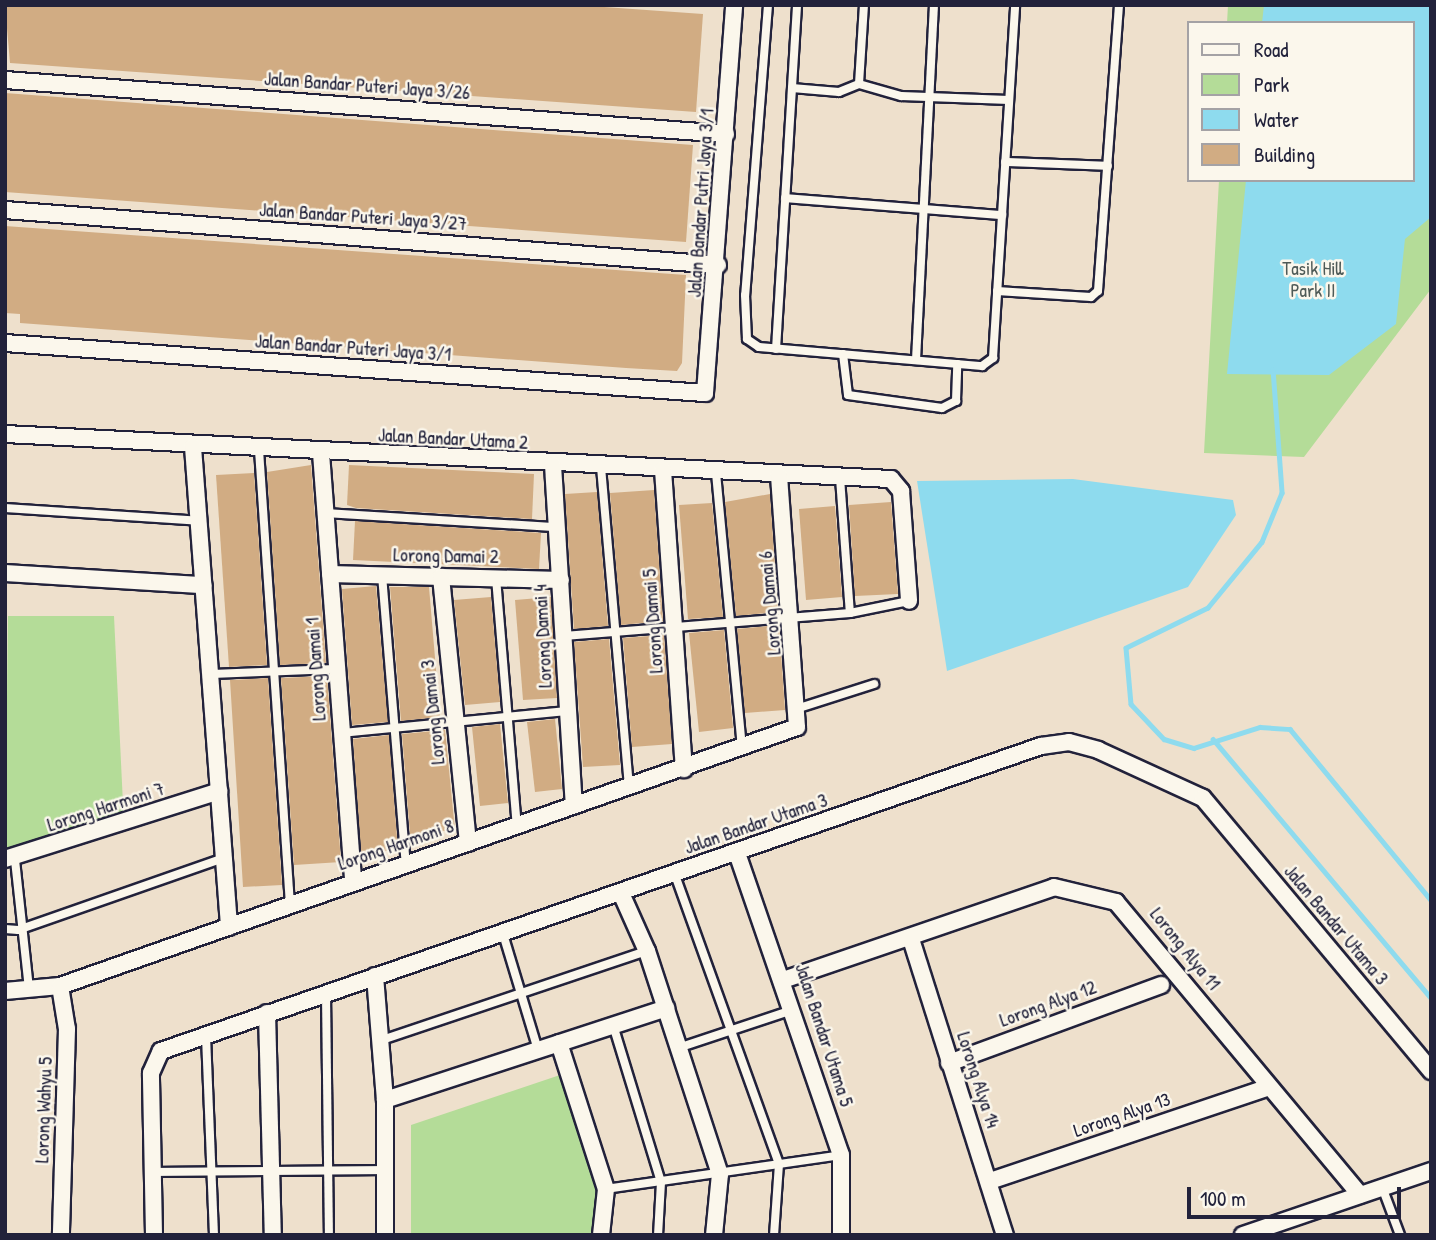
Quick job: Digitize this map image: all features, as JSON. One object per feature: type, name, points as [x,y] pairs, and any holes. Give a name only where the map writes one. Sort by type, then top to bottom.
[{"type":"street","name":"Jalan Bandar Putri Jaya 3/1","points":[[697,394],[710,386],[734,5]]},
{"type":"street","name":"Jalan Bandar Puteri Jaya 3/26","points":[[5,80],[726,134]]},
{"type":"street","name":"Jalan Bandar Puteri Jaya 3/27","points":[[5,210],[718,265]]},
{"type":"street","name":"Jalan Bandar Puteri Jaya 3/1","points":[[5,343],[697,394]]},
{"type":"street","name":"Jalan Bandar Utama 2","points":[[5,434],[193,447],[840,478],[898,484],[909,601]]},
{"type":"street","points":[[193,447],[229,927]]},
{"type":"street","name":"Lorong Damai 1","points":[[321,453],[353,881]]},
{"type":"street","name":"Lorong Damai 4","points":[[553,465],[573,805]]},
{"type":"street","name":"Lorong Damai 5","points":[[663,470],[684,769]]},
{"type":"street","name":"Lorong Damai 6","points":[[779,476],[793,616],[799,708],[797,727]]},
{"type":"street","points":[[5,573],[204,585]]},
{"type":"street","name":"Lorong Damai 2","points":[[330,574],[561,580]]},
{"type":"street","name":"Lorong Damai 3","points":[[441,577],[468,843]]},
{"type":"street","name":"Lorong Harmoni 8","points":[[5,991],[29,991],[60,986],[353,881],[742,749],[797,727]]},
{"type":"street","name":"Jalan Bandar Utama 3","points":[[154,1235],[153,1061],[161,1051],[206,1033],[621,894],[1041,746],[1069,742],[1098,750],[1203,798],[1431,1071]]},
{"type":"street","name":"Lorong Harmoni 7","points":[[10,859],[219,791]]},
{"type":"street","name":"Jalan Bandar Utama 5","points":[[737,853],[786,979],[841,1156],[841,1235]]},
{"type":"street","name":"Lorong Alya 11","points":[[786,979],[911,939],[1054,887],[1116,902],[1140,923],[1267,1088],[1360,1195]]},
{"type":"street","points":[[621,894],[647,951],[720,1174],[715,1235]]},
{"type":"street","name":"Lorong Alya 14","points":[[911,939],[1005,1235]]},
{"type":"street","points":[[375,976],[385,1100],[385,1235]]},
{"type":"street","name":"Lorong Alya 12","points":[[949,1063],[1161,985]]},
{"type":"street","name":"Lorong Wahyu 5","points":[[60,986],[67,1029],[61,1235]]},
{"type":"street","points":[[385,1100],[666,1008]]},
{"type":"street","points":[[267,1013],[273,1235]]},
{"type":"street","points":[[559,1043],[606,1189],[601,1235]]},
{"type":"street","name":"Lorong Alya 13","points":[[990,1181],[1267,1088]]},
{"type":"street","points":[[1243,1235],[1431,1171]]},
{"type":"lane","points":[[768,5],[744,332],[752,343],[775,349],[982,366],[993,358],[1015,5]]},
{"type":"lane","points":[[775,349],[797,5]]},
{"type":"lane","points":[[859,84],[864,5]]},
{"type":"lane","points":[[916,360],[928,211],[934,5]]},
{"type":"lane","points":[[997,292],[1095,295],[1108,166],[1118,5]]},
{"type":"lane","points":[[792,88],[839,92],[859,84],[881,94],[1009,100]]},
{"type":"lane","points":[[1005,162],[1108,166]]},
{"type":"lane","points":[[785,198],[1002,215]]},
{"type":"lane","points":[[843,354],[848,396],[942,408],[956,401],[957,364]]},
{"type":"lane","points":[[259,450],[290,904]]},
{"type":"lane","points":[[601,467],[629,787]]},
{"type":"lane","points":[[716,473],[742,749]]},
{"type":"lane","points":[[840,478],[850,613]]},
{"type":"lane","points":[[5,508],[199,521]]},
{"type":"lane","points":[[326,513],[558,527]]},
{"type":"lane","points":[[382,575],[406,864]]},
{"type":"lane","points":[[496,578],[517,826]]},
{"type":"lane","points":[[564,636],[850,613],[909,601]]},
{"type":"lane","points":[[210,674],[337,669]]},
{"type":"lane","points":[[799,708],[874,684]]},
{"type":"lane","points":[[342,733],[568,710]]},
{"type":"lane","points":[[5,929],[18,930],[224,858]]},
{"type":"lane","points":[[10,859],[18,930],[29,991]]},
{"type":"lane","points":[[675,875],[779,1164],[774,1235]]},
{"type":"lane","points":[[503,934],[523,993],[538,1050]]},
{"type":"lane","points":[[382,1040],[647,951]]},
{"type":"lane","points":[[326,994],[329,1235]]},
{"type":"lane","points":[[678,1048],[795,1009]]},
{"type":"lane","points":[[613,1025],[661,1182],[658,1235]]},
{"type":"lane","points":[[206,1033],[214,1235]]},
{"type":"lane","points":[[606,1189],[841,1156]]},
{"type":"lane","points":[[153,1172],[386,1170]]},
{"type":"lane","points":[[1382,1187],[1400,1235]]},
{"type":"green space","name":"Tasik Hill Park II","points":[[1228,5],[1431,5],[1431,289],[1304,457],[1204,453],[1219,182],[1415,182],[1415,21],[1227,21]]},
{"type":"green space","points":[[8,616],[114,616],[124,825],[5,862]]},
{"type":"green space","points":[[560,1075],[602,1204],[599,1235],[411,1235],[411,1125]]},
{"type":"water","name":"Tasik Hill Park II","points":[[1264,5],[1431,5],[1431,217],[1405,239],[1396,324],[1329,375],[1227,374],[1246,182],[1415,182],[1415,21],[1262,21]]},
{"type":"water","points":[[1073,479],[1233,500],[1236,515],[1188,587],[947,671],[917,481]]},
{"type":"building","points":[[5,5],[576,5],[703,14],[696,112],[10,63]]},
{"type":"building","points":[[5,93],[693,145],[686,242],[5,192]]},
{"type":"building","points":[[5,226],[686,275],[682,363],[677,371],[626,368],[20,323],[20,314],[5,313]]},
{"type":"building","points":[[311,465],[326,663],[280,665],[267,472]]},
{"type":"building","points":[[349,465],[534,474],[532,519],[356,508],[347,505]]},
{"type":"building","points":[[254,473],[267,665],[229,667],[216,475]]},
{"type":"building","points":[[654,490],[663,621],[621,625],[610,493]]},
{"type":"building","points":[[597,492],[608,626],[574,629],[565,494]]},
{"type":"building","points":[[770,494],[778,612],[736,616],[725,502]]},
{"type":"building","points":[[891,502],[898,594],[855,596],[849,505]]},
{"type":"building","points":[[712,503],[723,617],[688,619],[679,505]]},
{"type":"building","points":[[835,506],[842,597],[806,600],[799,509]]},
{"type":"building","points":[[355,521],[541,533],[539,569],[353,560]]},
{"type":"building","points":[[376,586],[388,722],[352,725],[342,589]]},
{"type":"building","points":[[390,587],[429,587],[440,717],[401,721]]},
{"type":"building","points":[[491,597],[500,702],[465,705],[454,600]]},
{"type":"building","points":[[551,597],[557,698],[523,700],[515,600]]},
{"type":"building","points":[[779,625],[785,710],[745,713],[737,629]]},
{"type":"building","points":[[724,630],[733,728],[699,732],[689,633]]},
{"type":"building","points":[[664,635],[672,744],[632,747],[623,638]]},
{"type":"building","points":[[609,639],[620,765],[583,767],[574,642]]},
{"type":"building","points":[[327,676],[341,862],[294,865],[281,678]]},
{"type":"building","points":[[268,678],[282,885],[243,887],[230,680]]},
{"type":"building","points":[[555,719],[562,789],[535,792],[527,722]]},
{"type":"building","points":[[500,724],[508,803],[480,806],[472,727]]},
{"type":"building","points":[[445,730],[455,830],[410,834],[402,734]]},
{"type":"building","points":[[389,735],[398,850],[361,853],[353,739]]},
{"type":"waterway","points":[[1273,369],[1282,493],[1262,542],[1208,608],[1126,648],[1131,704],[1164,739],[1194,748],[1260,727],[1290,729],[1431,900]]},
{"type":"waterway","points":[[1213,739],[1431,998]]}]
